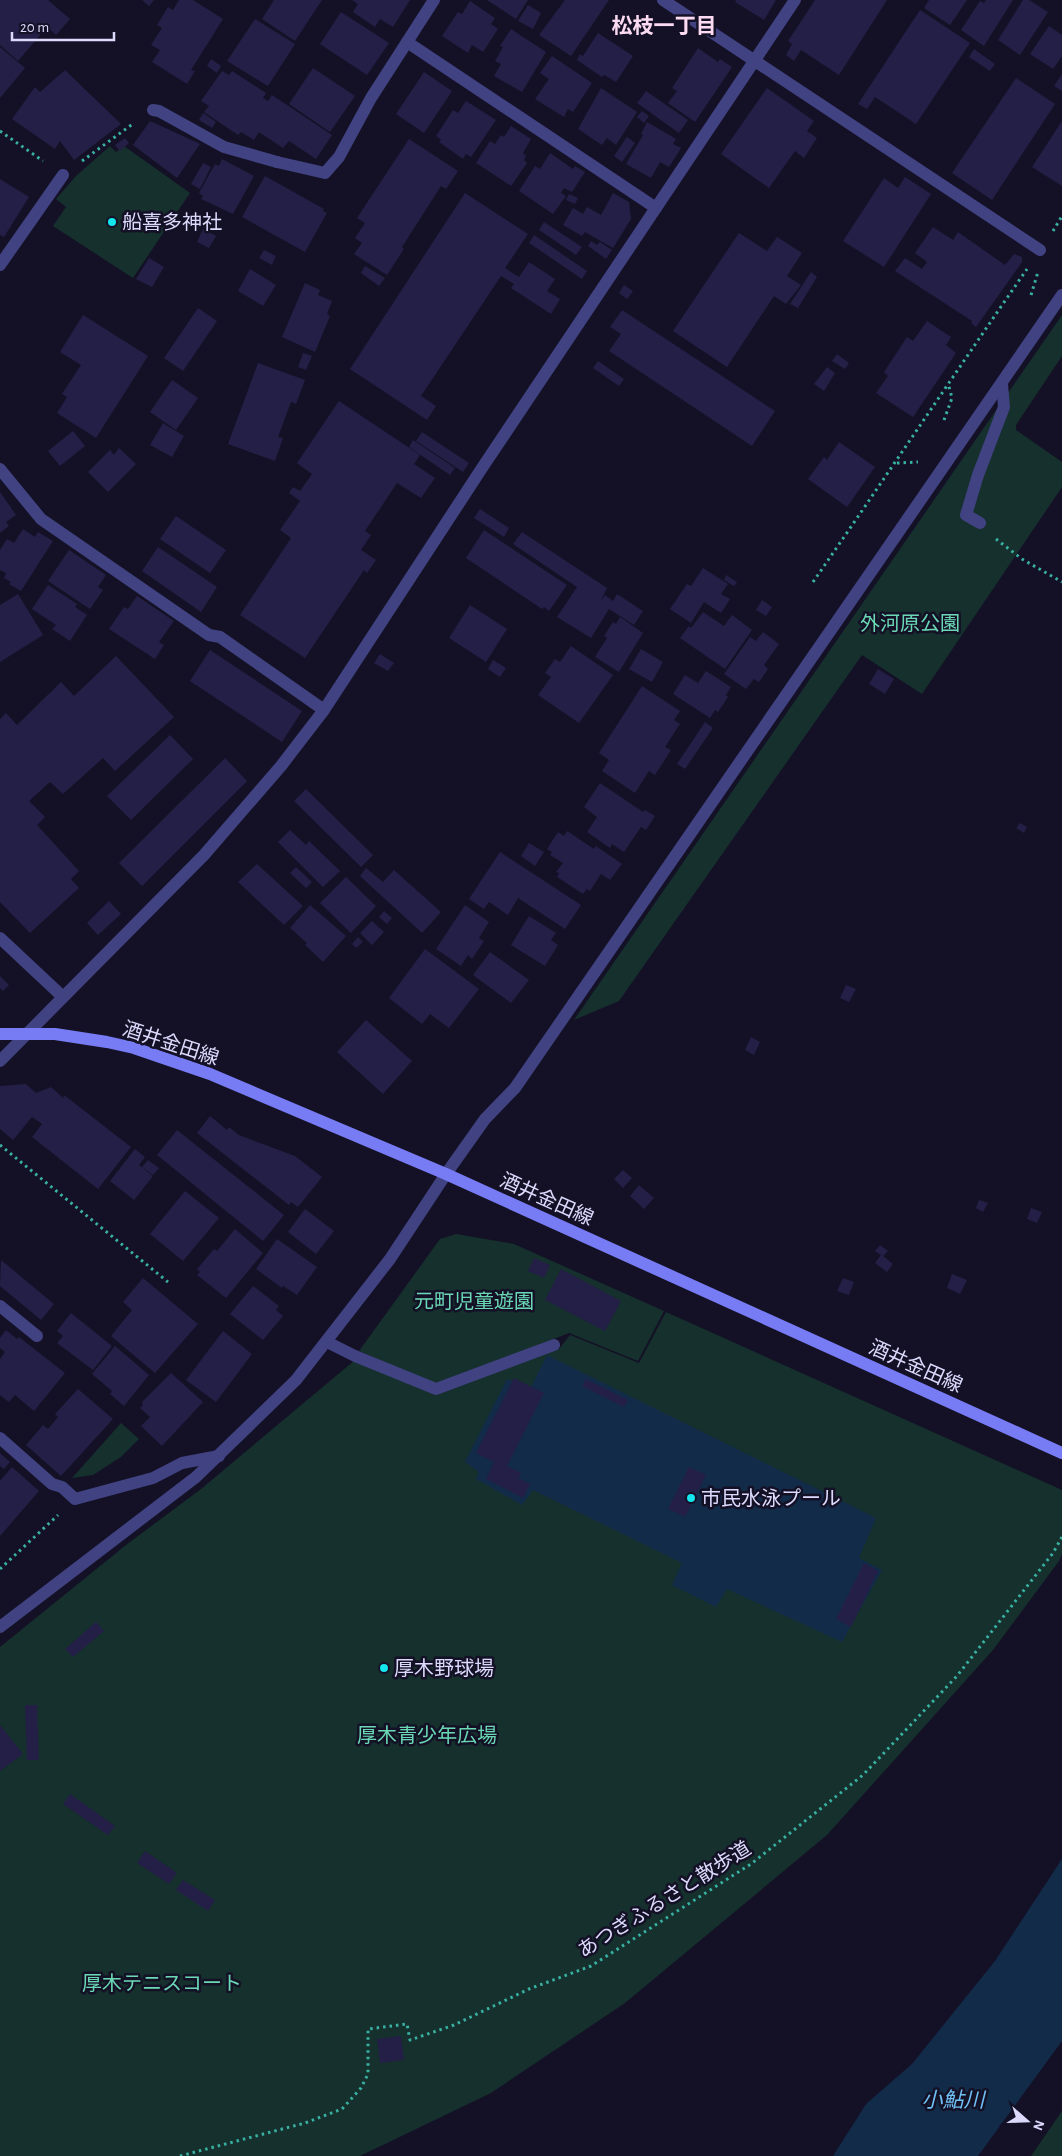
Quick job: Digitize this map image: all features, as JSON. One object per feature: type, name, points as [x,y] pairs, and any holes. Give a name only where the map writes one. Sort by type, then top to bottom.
[{"type":"main road","name":"酒井金田線","points":[[0,1034],[55,1034],[89,1039],[134,1048],[210,1074],[446,1174],[1062,1453]]},
{"type":"street","points":[[152,110],[159,111],[224,146],[277,162],[325,173],[339,157],[371,98],[434,0]]},
{"type":"street","points":[[663,0],[755,59],[1040,250]]},
{"type":"street","points":[[0,1061],[204,855],[281,766],[324,710],[795,0]]},
{"type":"street","points":[[407,42],[656,208]]},
{"type":"street","points":[[0,265],[63,175]]},
{"type":"street","points":[[0,1627],[164,1501],[219,1456],[296,1380],[327,1342],[390,1259],[485,1119],[515,1088],[1062,295]]},
{"type":"street","points":[[980,523],[966,515],[978,475],[1004,407],[1002,384]]},
{"type":"street","points":[[0,469],[41,518],[209,635],[220,637],[324,710]]},
{"type":"street","points":[[0,938],[63,997]]},
{"type":"street","points":[[0,1306],[37,1336]]},
{"type":"street","points":[[327,1342],[355,1356],[436,1389],[554,1346]]},
{"type":"street","points":[[0,1438],[52,1484],[62,1487],[76,1499],[153,1478],[182,1463],[219,1456]]},
{"type":"path","points":[[0,131],[63,175],[152,110]]},
{"type":"path","points":[[813,582],[1040,250]]},
{"type":"path","points":[[980,523],[1002,545],[1022,560],[1062,582]]},
{"type":"path","points":[[0,1146],[168,1282]]},
{"type":"path","points":[[0,1569],[76,1499]]},
{"type":"path","name":"あつぎふるさと散歩道","points":[[180,2156],[305,2123],[342,2109],[361,2088],[368,2074],[368,2029],[407,2024],[410,2040],[454,2025],[529,1989],[591,1966],[751,1864],[863,1775],[957,1676],[1053,1553],[1062,1537]]},
{"type":"green space","points":[[110,146],[116,152],[124,146],[190,193],[133,278],[53,226],[66,207],[56,199],[76,176]]},
{"type":"green space","name":"外河原公園","points":[[1062,315],[1062,356],[1016,425],[1016,430],[1062,462],[1062,487],[922,694],[862,655],[619,1001],[574,1020]]},
{"type":"green space","name":"元町児童遊園","points":[[456,1234],[514,1244],[664,1311],[638,1361],[569,1333],[436,1385],[359,1351],[440,1239]]},
{"type":"green space","name":"厚木青少年広場","points":[[666,1312],[1062,1490],[1062,1554],[1059,1561],[993,1650],[827,1835],[625,2003],[491,2093],[360,2156],[0,2156],[0,1647],[126,1545],[201,1489],[355,1360],[436,1393],[559,1349],[570,1335],[639,1363]]},
{"type":"green space","points":[[121,1423],[139,1439],[121,1457],[93,1475],[72,1478]]},
{"type":"green space","points":[[1062,2111],[1062,2156],[1031,2156]]},
{"type":"water","name":"市民水泳プール","points":[[547,1355],[876,1518],[859,1558],[882,1570],[842,1642],[727,1589],[716,1607],[672,1585],[682,1563],[533,1490],[522,1505],[476,1479],[479,1472],[465,1462],[507,1379],[531,1387]]},
{"type":"water","name":"小鮎川","points":[[1062,1859],[1062,2041],[978,2156],[833,2156],[866,2104],[912,2064],[995,1961]]},
{"type":"building","points":[[0,0],[48,0],[70,19],[56,35],[47,27],[18,61],[0,45]]},
{"type":"building","points":[[142,0],[154,0],[149,6]]},
{"type":"building","points":[[179,0],[193,0],[223,19],[191,70],[195,71],[187,84],[152,62],[160,50],[151,45],[162,28],[157,25],[168,7],[173,10]]},
{"type":"building","points":[[274,0],[322,0],[295,41],[262,19]]},
{"type":"building","points":[[352,0],[410,0],[393,27],[380,19],[375,27],[353,12],[358,4]]},
{"type":"building","points":[[487,0],[528,0],[516,19]]},
{"type":"building","points":[[565,0],[609,0],[571,56],[539,35]]},
{"type":"building","points":[[736,0],[776,0],[764,20],[735,2]]},
{"type":"building","points":[[815,0],[887,0],[839,75],[801,50],[794,61],[786,55],[792,44],[788,41]]},
{"type":"building","points":[[929,0],[967,0],[950,25],[924,8]]},
{"type":"building","points":[[986,0],[1013,0],[984,46],[961,30],[980,1],[984,3]]},
{"type":"building","points":[[1023,0],[1029,0],[1048,12],[1020,55],[998,40]]},
{"type":"building","points":[[470,1],[495,18],[491,24],[498,29],[483,52],[472,45],[468,53],[442,36],[458,12],[462,14]]},
{"type":"building","points":[[528,5],[541,13],[533,29],[518,21]]},
{"type":"building","points":[[920,10],[970,43],[916,124],[875,97],[867,109],[858,104]]},
{"type":"building","points":[[341,12],[389,43],[367,75],[320,44]]},
{"type":"building","points":[[255,19],[295,44],[268,86],[227,61]]},
{"type":"building","points":[[1049,26],[1062,35],[1062,56],[1053,69],[1030,54]]},
{"type":"building","points":[[511,29],[546,52],[522,92],[494,76],[501,64],[495,61],[503,47],[500,46]]},
{"type":"building","points":[[598,33],[633,56],[616,82],[604,75],[602,77],[577,60],[580,54],[583,56]]},
{"type":"building","points":[[0,47],[25,68],[0,98]]},
{"type":"building","points":[[698,48],[718,62],[720,59],[732,67],[695,122],[668,103],[677,91],[672,88]]},
{"type":"building","points":[[974,49],[995,64],[990,71],[969,57]]},
{"type":"building","points":[[552,56],[592,83],[573,112],[568,109],[564,117],[535,99],[549,79],[540,73]]},
{"type":"building","points":[[211,59],[221,66],[217,73],[207,66]]},
{"type":"building","points":[[313,68],[355,96],[330,132],[289,104]]},
{"type":"building","points":[[65,70],[121,124],[74,160],[60,141],[55,149],[12,119],[35,87],[40,92]]},
{"type":"building","points":[[222,71],[229,75],[232,71],[266,93],[263,98],[268,101],[272,95],[332,135],[316,159],[289,141],[283,148],[259,132],[254,140],[241,132],[238,135],[204,112],[209,106],[201,101]]},
{"type":"building","points":[[424,72],[452,91],[424,133],[396,114]]},
{"type":"building","points":[[1062,74],[1062,91],[1054,86]]},
{"type":"building","points":[[1016,78],[1055,104],[992,200],[952,173]]},
{"type":"building","points":[[601,88],[637,112],[616,145],[607,138],[602,145],[578,129]]},
{"type":"building","points":[[767,88],[814,121],[807,131],[817,138],[804,158],[795,151],[769,188],[721,154]]},
{"type":"building","points":[[646,91],[688,120],[679,133],[637,103]]},
{"type":"building","points":[[466,101],[496,120],[471,157],[466,154],[463,159],[439,142],[441,140],[436,136],[453,110],[458,113]]},
{"type":"building","points":[[642,111],[649,116],[644,123],[637,117]]},
{"type":"building","points":[[203,113],[216,122],[212,128],[199,120]]},
{"type":"building","points":[[150,121],[200,144],[177,178],[133,145]]},
{"type":"building","points":[[1062,121],[1062,186],[1032,167]]},
{"type":"building","points":[[647,122],[676,139],[673,144],[681,148],[669,167],[660,162],[651,178],[626,164],[643,135],[641,134]]},
{"type":"building","points":[[511,126],[531,139],[523,153],[526,156],[524,160],[527,163],[511,186],[476,163],[490,141],[495,144],[501,135],[504,137]]},
{"type":"building","points":[[627,137],[635,143],[622,162],[614,156]]},
{"type":"building","points":[[125,138],[129,143],[120,151],[115,145]]},
{"type":"building","points":[[409,139],[458,171],[446,189],[441,186],[402,247],[404,249],[387,275],[354,254],[362,243],[355,238],[365,223],[357,218]]},
{"type":"building","points":[[550,153],[573,169],[575,166],[585,172],[572,192],[564,188],[561,193],[566,196],[553,214],[519,191],[535,166],[540,169]]},
{"type":"building","points":[[222,159],[254,176],[233,214],[201,199],[203,196],[199,193],[215,164],[219,166]]},
{"type":"building","points":[[203,163],[211,167],[200,189],[191,184]]},
{"type":"building","points":[[265,176],[324,209],[323,211],[327,213],[305,252],[242,217]]},
{"type":"building","points":[[905,177],[931,194],[884,267],[843,241],[884,178],[898,188]]},
{"type":"building","points":[[0,179],[29,197],[4,237],[0,235]]},
{"type":"building","points":[[465,193],[528,234],[505,268],[519,277],[529,262],[555,279],[547,291],[560,299],[551,314],[511,288],[514,284],[501,276],[421,396],[436,406],[427,420],[350,369]]},
{"type":"building","points":[[613,193],[629,202],[631,219],[613,248],[585,232],[582,236],[563,225],[573,208],[583,214],[587,207],[601,215]]},
{"type":"building","points":[[569,194],[578,198],[575,204],[566,200]]},
{"type":"building","points":[[544,222],[582,247],[576,255],[539,230]]},
{"type":"building","points":[[933,227],[953,240],[958,232],[1005,265],[1014,254],[1022,257],[1022,262],[976,327],[972,324],[972,321],[895,271],[905,258],[922,269],[927,262],[915,253]]},
{"type":"building","points":[[203,229],[216,236],[209,248],[197,242]]},
{"type":"building","points":[[739,233],[767,251],[777,237],[802,253],[787,276],[801,285],[786,304],[774,296],[727,367],[673,331]]},
{"type":"building","points":[[534,235],[587,271],[582,279],[529,243]]},
{"type":"building","points":[[591,241],[597,245],[600,242],[612,250],[606,259],[588,246]]},
{"type":"building","points":[[264,250],[276,256],[272,265],[259,258]]},
{"type":"building","points":[[149,258],[164,267],[152,287],[136,279]]},
{"type":"building","points":[[365,266],[385,278],[379,286],[361,273]]},
{"type":"building","points":[[250,269],[276,285],[263,306],[238,291]]},
{"type":"building","points":[[811,272],[817,277],[798,308],[790,304]]},
{"type":"building","points":[[305,283],[320,290],[318,295],[332,301],[327,314],[330,316],[315,352],[282,337]]},
{"type":"building","points":[[624,285],[633,291],[627,299],[619,293]]},
{"type":"building","points":[[198,308],[217,321],[183,371],[164,358]]},
{"type":"building","points":[[622,310],[775,411],[752,446],[609,351],[621,334],[610,327]]},
{"type":"building","points":[[83,315],[148,356],[96,438],[57,413],[67,397],[62,394],[81,365],[60,352]]},
{"type":"building","points":[[927,321],[951,337],[946,345],[956,353],[913,417],[876,393],[888,376],[884,372],[907,337],[913,341]]},
{"type":"building","points":[[303,353],[312,356],[306,370],[298,367]]},
{"type":"building","points":[[837,354],[849,363],[845,369],[832,361]]},
{"type":"building","points":[[598,361],[624,379],[619,386],[593,368]]},
{"type":"building","points":[[258,363],[305,380],[296,404],[291,402],[278,437],[283,438],[275,461],[228,444]]},
{"type":"building","points":[[827,367],[835,373],[824,391],[814,384]]},
{"type":"building","points":[[172,380],[198,398],[176,430],[150,412]]},
{"type":"building","points":[[339,401],[420,455],[414,464],[435,478],[421,498],[397,483],[365,531],[371,535],[361,550],[376,560],[367,573],[364,570],[305,658],[240,615],[291,538],[280,530],[300,501],[289,493],[293,487],[300,491],[312,474],[297,463]]},
{"type":"building","points":[[163,423],[184,436],[172,457],[150,445]]},
{"type":"building","points":[[73,431],[85,446],[60,466],[48,451]]},
{"type":"building","points":[[422,432],[469,463],[463,472],[416,441]]},
{"type":"building","points":[[413,440],[455,468],[450,475],[409,447]]},
{"type":"building","points":[[839,442],[875,467],[847,507],[808,479],[824,457],[827,460]]},
{"type":"building","points":[[119,448],[136,464],[108,492],[88,472],[110,450],[114,455]]},
{"type":"building","points":[[0,492],[16,515],[6,522],[9,526],[0,533]]},
{"type":"building","points":[[480,509],[509,528],[504,537],[474,518]]},
{"type":"building","points":[[176,516],[226,550],[210,573],[160,539]]},
{"type":"building","points":[[23,529],[35,537],[38,532],[53,541],[21,591],[9,584],[11,582],[4,578],[6,573],[0,570],[0,550],[7,539],[14,543]]},
{"type":"building","points":[[484,530],[567,585],[549,611],[544,607],[542,609],[466,558]]},
{"type":"building","points":[[522,532],[607,588],[600,602],[605,595],[613,601],[617,594],[643,611],[634,625],[609,609],[591,638],[557,617],[577,587],[513,544]]},
{"type":"building","points":[[158,547],[217,587],[201,612],[142,571]]},
{"type":"building","points":[[69,550],[106,575],[98,587],[103,590],[90,609],[48,581]]},
{"type":"building","points":[[703,568],[728,584],[721,594],[730,599],[721,613],[704,602],[691,623],[670,609],[687,584],[691,586]]},
{"type":"building","points":[[726,575],[737,582],[734,586],[724,580]]},
{"type":"building","points":[[48,585],[77,604],[75,607],[87,615],[70,641],[52,629],[56,625],[32,609]]},
{"type":"building","points":[[18,594],[43,635],[0,662],[0,605]]},
{"type":"building","points":[[137,596],[174,621],[159,642],[164,645],[155,659],[109,629],[124,607],[128,609]]},
{"type":"building","points":[[762,600],[772,607],[766,616],[756,610]]},
{"type":"building","points":[[470,605],[507,629],[486,662],[449,638]]},
{"type":"building","points":[[703,612],[724,626],[732,615],[752,630],[725,669],[680,638],[689,626],[691,628]]},
{"type":"building","points":[[620,617],[643,633],[619,672],[595,657],[607,638],[604,636],[613,622],[616,624]]},
{"type":"building","points":[[763,632],[779,644],[764,665],[768,669],[759,682],[754,679],[746,689],[724,674],[750,637],[756,641]]},
{"type":"building","points":[[571,646],[613,675],[579,723],[538,695],[551,677],[545,673],[555,659],[560,662]]},
{"type":"building","points":[[641,649],[663,662],[652,682],[629,669]]},
{"type":"building","points":[[210,650],[302,711],[282,742],[190,681]]},
{"type":"building","points":[[380,654],[394,663],[388,671],[374,663]]},
{"type":"building","points":[[116,656],[174,717],[115,771],[103,758],[63,794],[50,782],[29,801],[45,817],[37,825],[79,871],[71,879],[79,888],[30,933],[0,902],[0,719],[6,713],[17,725],[61,682],[74,696]]},
{"type":"building","points":[[493,660],[506,668],[500,677],[488,669]]},
{"type":"building","points":[[878,669],[894,679],[885,694],[869,684]]},
{"type":"building","points":[[706,671],[731,687],[726,695],[728,697],[718,712],[715,710],[710,718],[673,694],[685,675],[698,683]]},
{"type":"building","points":[[642,686],[680,711],[674,720],[680,724],[665,747],[671,750],[655,775],[649,771],[635,793],[602,771],[609,760],[599,753]]},
{"type":"building","points":[[705,722],[713,728],[685,769],[677,764]]},
{"type":"building","points":[[170,735],[193,759],[131,820],[107,796]]},
{"type":"building","points":[[225,758],[247,781],[142,886],[119,863]]},
{"type":"building","points":[[600,783],[643,812],[645,810],[655,816],[646,830],[641,827],[624,852],[612,844],[610,848],[587,832],[597,817],[584,807]]},
{"type":"building","points":[[306,789],[373,855],[361,867],[294,801]]},
{"type":"building","points":[[1020,823],[1027,827],[1024,833],[1016,828]]},
{"type":"building","points":[[290,830],[306,845],[309,841],[340,871],[323,887],[278,842]]},
{"type":"building","points":[[567,831],[594,849],[596,846],[622,864],[610,880],[601,874],[590,891],[587,889],[583,894],[557,877],[559,873],[556,872],[563,863],[550,855],[552,852],[547,849],[558,832],[564,836]]},
{"type":"building","points":[[529,843],[544,852],[535,866],[521,856]]},
{"type":"building","points":[[500,852],[581,905],[565,929],[518,898],[508,915],[489,902],[484,909],[469,899]]},
{"type":"building","points":[[257,864],[303,906],[284,925],[238,882]]},
{"type":"building","points":[[296,867],[312,882],[306,888],[290,873]]},
{"type":"building","points":[[366,868],[383,882],[394,870],[441,912],[422,933],[360,876]]},
{"type":"building","points":[[346,877],[376,906],[351,933],[320,903]]},
{"type":"building","points":[[109,901],[121,914],[98,935],[87,923]]},
{"type":"building","points":[[310,905],[346,936],[323,962],[305,945],[307,943],[290,928]]},
{"type":"building","points":[[465,905],[489,922],[479,938],[484,941],[472,959],[468,955],[461,966],[436,949]]},
{"type":"building","points":[[384,911],[392,918],[387,924],[379,917]]},
{"type":"building","points":[[529,916],[556,933],[551,940],[558,945],[545,966],[511,945]]},
{"type":"building","points":[[372,921],[384,932],[372,945],[360,933]]},
{"type":"building","points":[[358,937],[363,942],[356,948],[352,944]]},
{"type":"building","points":[[425,949],[479,989],[449,1028],[430,1014],[422,1024],[389,998]]},
{"type":"building","points":[[490,952],[529,980],[511,1003],[473,975]]},
{"type":"building","points":[[0,976],[9,985],[3,991],[0,988]]},
{"type":"building","points":[[846,985],[856,989],[849,1002],[840,998]]},
{"type":"building","points":[[366,1020],[412,1061],[383,1094],[337,1052]]},
{"type":"building","points":[[751,1037],[760,1042],[754,1055],[745,1050]]},
{"type":"building","points":[[26,1084],[36,1093],[51,1087],[63,1098],[64,1095],[131,1147],[98,1189],[32,1137],[42,1124],[32,1117],[13,1140],[0,1129],[0,1086]]},
{"type":"building","points":[[210,1116],[227,1130],[229,1127],[239,1135],[295,1156],[322,1177],[298,1207],[291,1202],[289,1205],[197,1133]]},
{"type":"building","points":[[177,1130],[284,1215],[263,1241],[157,1155]]},
{"type":"building","points":[[135,1149],[145,1157],[139,1165],[153,1176],[134,1200],[110,1181]]},
{"type":"building","points":[[148,1160],[159,1168],[153,1175],[142,1167]]},
{"type":"building","points":[[623,1170],[632,1178],[623,1188],[614,1179]]},
{"type":"building","points":[[639,1185],[654,1198],[644,1209],[630,1196]]},
{"type":"building","points":[[185,1191],[219,1218],[183,1261],[150,1234]]},
{"type":"building","points":[[979,1200],[988,1203],[983,1212],[976,1208]]},
{"type":"building","points":[[1031,1208],[1042,1212],[1037,1223],[1027,1219]]},
{"type":"building","points":[[305,1209],[334,1231],[316,1254],[288,1232]]},
{"type":"building","points":[[235,1229],[263,1253],[226,1298],[197,1275],[200,1272],[197,1269],[214,1249],[217,1251]]},
{"type":"building","points":[[277,1239],[317,1267],[297,1295],[283,1286],[282,1288],[256,1269]]},
{"type":"building","points":[[880,1245],[888,1251],[883,1256],[893,1264],[887,1272],[875,1263],[881,1255],[875,1251]]},
{"type":"building","points":[[534,1258],[550,1265],[544,1278],[528,1271]]},
{"type":"building","points":[[1,1260],[54,1304],[41,1320],[0,1286]]},
{"type":"building","points":[[561,1269],[621,1301],[605,1331],[545,1300]]},
{"type":"building","points":[[952,1274],[967,1280],[960,1294],[947,1288]]},
{"type":"building","points":[[143,1278],[198,1324],[155,1373],[111,1336],[132,1310],[123,1302]]},
{"type":"building","points":[[843,1278],[854,1282],[849,1295],[837,1291]]},
{"type":"building","points":[[253,1286],[279,1306],[276,1310],[283,1316],[263,1340],[230,1314]]},
{"type":"building","points":[[71,1313],[112,1346],[93,1370],[57,1343],[63,1336],[57,1331]]},
{"type":"building","points":[[6,1330],[17,1339],[19,1337],[65,1373],[34,1411],[15,1395],[9,1402],[0,1395],[0,1359],[5,1352],[0,1348],[0,1338]]},
{"type":"building","points":[[223,1331],[252,1354],[216,1402],[186,1380]]},
{"type":"building","points":[[115,1346],[149,1375],[124,1406],[110,1394],[112,1391],[92,1374]]},
{"type":"building","points":[[171,1373],[203,1402],[162,1446],[141,1426],[150,1417],[140,1408],[143,1405],[142,1402]]},
{"type":"building","points":[[514,1378],[544,1393],[507,1466],[521,1473],[518,1478],[530,1484],[523,1498],[486,1479],[494,1462],[476,1453]]},
{"type":"building","points":[[586,1379],[628,1400],[624,1407],[582,1386]]},
{"type":"building","points":[[78,1389],[113,1419],[61,1476],[26,1445],[43,1425],[48,1429],[58,1417],[55,1414]]},
{"type":"building","points":[[0,1453],[10,1462],[4,1469],[0,1466]]},
{"type":"building","points":[[12,1467],[39,1491],[0,1536],[0,1481]]},
{"type":"building","points":[[689,1467],[706,1475],[685,1517],[668,1509]]},
{"type":"building","points":[[864,1563],[878,1571],[851,1627],[836,1619]]},
{"type":"building","points":[[96,1622],[104,1631],[73,1657],[65,1649]]},
{"type":"building","points":[[25,1705],[37,1705],[39,1760],[27,1760]]},
{"type":"building","points":[[0,1725],[23,1754],[0,1771]]},
{"type":"building","points":[[70,1794],[115,1826],[108,1835],[63,1804]]},
{"type":"building","points":[[145,1851],[177,1873],[169,1884],[137,1863]]},
{"type":"building","points":[[183,1880],[215,1900],[208,1911],[176,1890]]},
{"type":"building","points":[[401,2036],[404,2060],[380,2063],[377,2039]]},
{"type":"place","name":"船喜多神社","points":[[112,222]]},
{"type":"place","name":"市民水泳プール","points":[[691,1498]]},
{"type":"place","name":"厚木野球場","points":[[384,1668]]},
{"type":"district","name":"松枝一丁目","points":[[664,26]]},
{"type":"park label","name":"厚木テニスコート","points":[[162,1983]]}]
